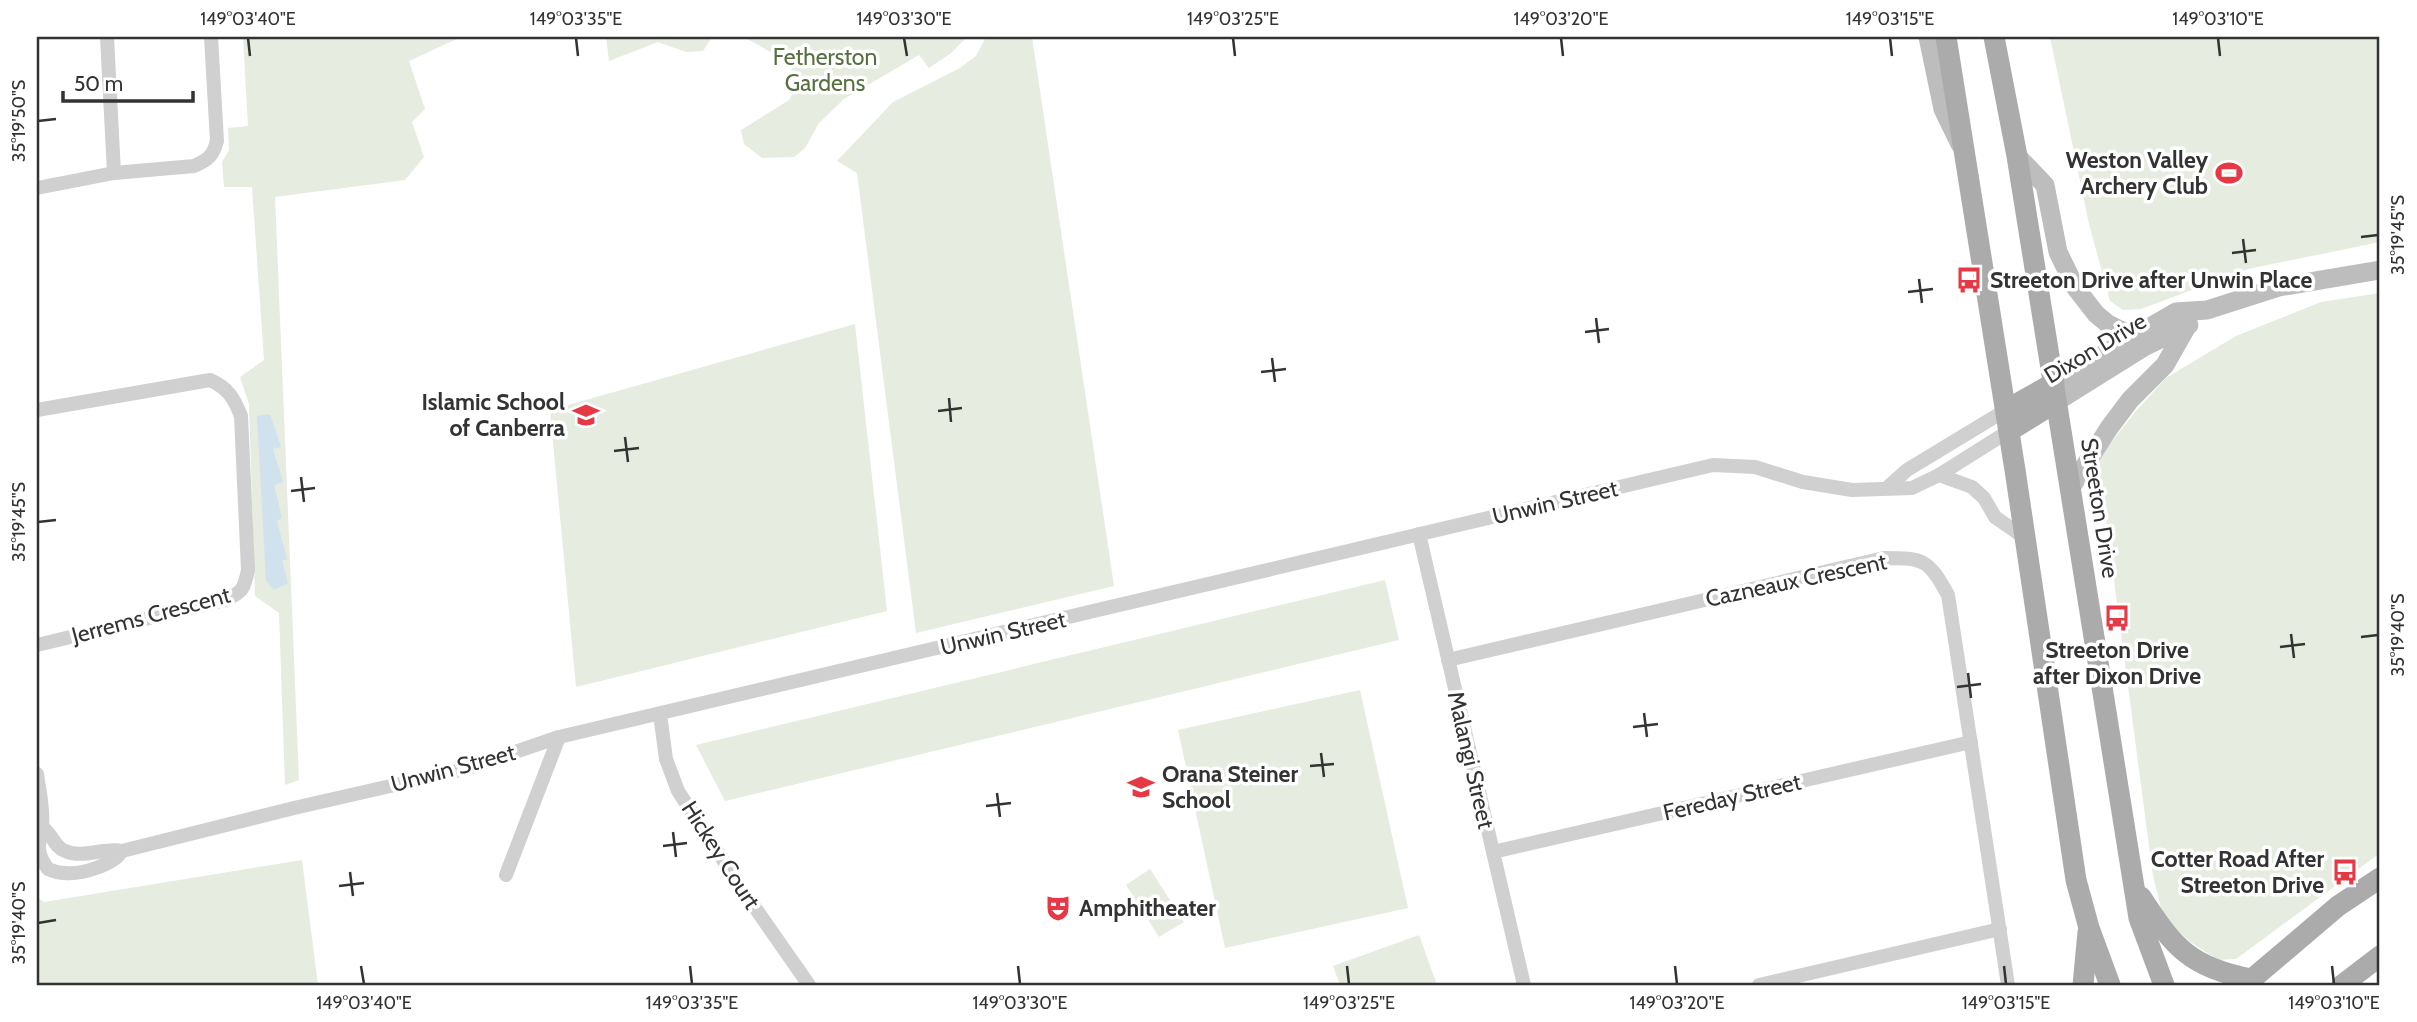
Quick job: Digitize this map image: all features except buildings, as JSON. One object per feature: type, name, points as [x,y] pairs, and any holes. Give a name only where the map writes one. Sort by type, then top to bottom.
[{"type":"main road","points":[[1928,37],[1943,109],[1965,154]]},
{"type":"main road","points":[[1946,37],[2008,421],[2073,859],[2089,928],[2110,985]]},
{"type":"main road","name":"Streeton Drive","points":[[1994,37],[2017,156],[2139,919],[2164,985]]},
{"type":"main road","points":[[2017,156],[2045,185],[2058,252],[2075,287],[2096,314],[2108,324],[2132,336]]},
{"type":"main road","name":"Dixon Drive","points":[[2008,421],[2055,392],[2132,336],[2176,312],[2207,310],[2279,287],[2380,270]]},
{"type":"main road","name":"Dixon Drive","points":[[2055,392],[2186,328],[2207,310]]},
{"type":"main road","points":[[2070,489],[2130,400],[2165,365],[2186,328]]},
{"type":"main road","points":[[2136,889],[2160,927],[2176,946],[2190,957],[2222,974],[2248,982],[2338,906],[2380,878]]},
{"type":"main road","points":[[2083,985],[2089,928]]},
{"type":"main road","points":[[2342,985],[2380,956]]},
{"type":"street","points":[[107,37],[114,173]]},
{"type":"street","points":[[37,188],[114,173],[194,166],[206,161],[213,154],[217,141],[211,37]]},
{"type":"street","name":"Jerrems Crescent","points":[[37,410],[209,380],[225,386],[235,400],[241,416],[248,570],[245,587],[225,600],[37,645]]},
{"type":"street","points":[[1888,487],[1907,470],[2008,421]]},
{"type":"street","name":"Unwin Street","points":[[122,851],[118,858],[67,874],[48,869],[39,853],[38,841],[42,827],[64,851],[122,851],[465,769],[559,737],[1713,465],[1755,467],[1803,482],[1852,490],[1912,488],[1939,475],[2008,421]]},
{"type":"street","points":[[1939,475],[1972,486],[1984,498],[1995,517],[2025,538]]},
{"type":"street","name":"Malangi Street","points":[[1419,534],[1524,985]]},
{"type":"street","name":"Cazneaux Crescent","points":[[1448,660],[1884,558],[1916,558],[1934,570],[1948,594],[2008,985]]},
{"type":"street","name":"Hickey Court","points":[[660,714],[666,759],[678,791],[809,985]]},
{"type":"street","points":[[506,875],[559,737]]},
{"type":"street","name":"Fereday Street","points":[[1493,852],[1971,742]]},
{"type":"street","points":[[37,776],[42,827]]},
{"type":"street","points":[[1759,985],[2000,929]]},
{"type":"green space","points":[[243,37],[461,37],[409,61],[425,109],[412,122],[424,157],[405,180],[275,197],[299,780],[285,785],[279,613],[255,596],[249,404],[240,377],[264,360],[252,187],[224,187],[222,162],[229,150],[228,128],[248,126]]},
{"type":"green space","name":"Fetherston Gardens","points":[[606,37],[712,37],[703,51],[686,52],[658,42],[609,61]]},
{"type":"green space","name":"Fetherston Gardens","points":[[744,37],[967,37],[951,53],[929,68],[919,55],[844,99],[819,123],[805,148],[794,157],[762,158],[744,144],[741,130],[789,100],[793,93],[791,62]]},
{"type":"green space","points":[[986,37],[1032,37],[1114,586],[916,633],[857,173],[837,161],[893,102],[960,68],[976,56]]},
{"type":"green space","name":"Weston Valley Archery Club","points":[[2050,37],[2380,37],[2380,242],[2248,269],[2141,309],[2123,310],[2110,301],[2089,224]]},
{"type":"green space","points":[[2380,293],[2380,853],[2236,959],[2218,960],[2189,941],[2163,916],[2153,876],[2098,459],[2166,378],[2236,336],[2321,302]]},
{"type":"green space","points":[[855,324],[887,611],[576,687],[550,410]]},
{"type":"green space","points":[[1385,580],[1399,640],[725,801],[696,745]]},
{"type":"green space","points":[[1360,690],[1408,908],[1225,948],[1178,730]]},
{"type":"green space","points":[[302,860],[318,985],[37,985],[37,897],[44,902]]},
{"type":"green space","points":[[1150,869],[1184,922],[1159,937],[1126,885]]},
{"type":"green space","points":[[1419,935],[1437,985],[1340,985],[1333,966]]},
{"type":"water","points":[[270,414],[281,447],[273,449],[283,482],[274,485],[282,518],[277,521],[287,559],[282,561],[288,583],[274,590],[266,581],[257,416]]},
{"type":"place","name":"Weston Valley Archery Club","points":[[2229,173]]},
{"type":"place","name":"Streeton Drive after Unwin Place","points":[[1969,280]]},
{"type":"place","name":"Islamic School of Canberra","points":[[586,415]]},
{"type":"place","name":"Streeton Drive after Dixon Drive","points":[[2117,618]]},
{"type":"place","name":"Orana Steiner School","points":[[1141,787]]},
{"type":"place","name":"Cotter Road After Streeton Drive","points":[[2345,872]]},
{"type":"place","name":"Amphitheater","points":[[1058,908]]}]
